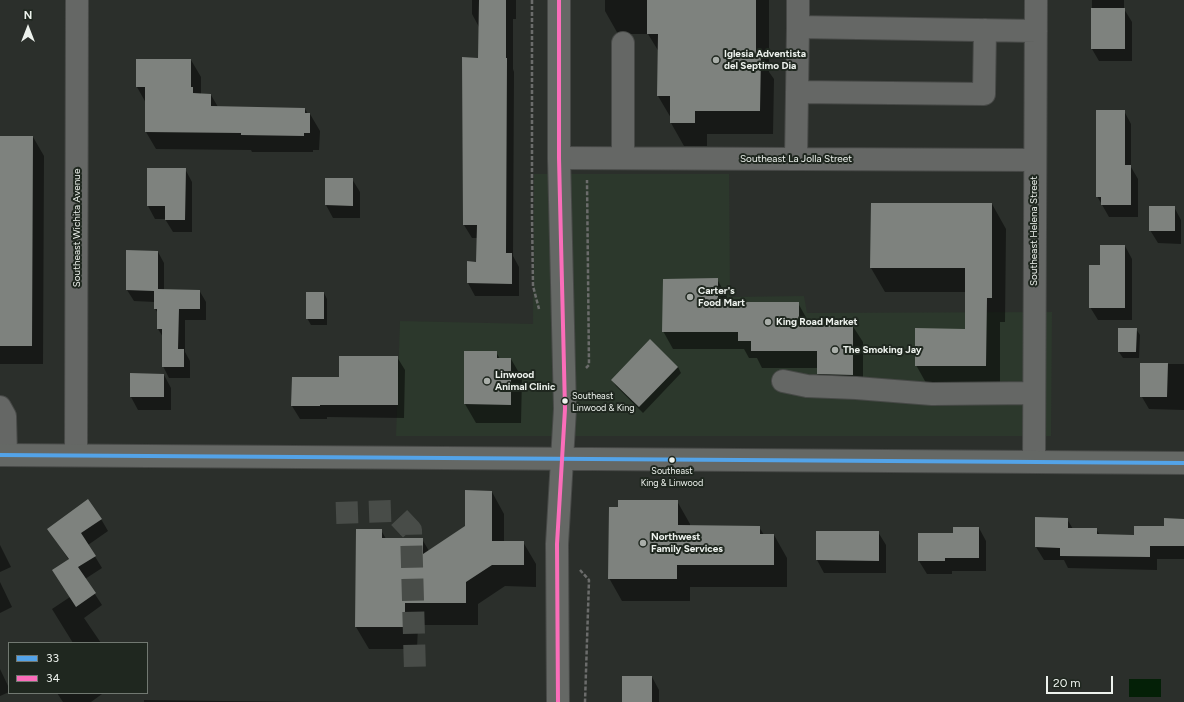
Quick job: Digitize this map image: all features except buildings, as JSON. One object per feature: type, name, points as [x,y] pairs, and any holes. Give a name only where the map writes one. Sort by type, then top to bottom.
[{"type":"main road","points":[[558,702],[557,550],[565,410],[559,158],[559,0]]},
{"type":"main road","points":[[3,455],[1184,463]]},
{"type":"street","name":"Southeast Wichita Avenue","points":[[76,455],[78,0]]},
{"type":"street","points":[[796,159],[798,0]]},
{"type":"street","name":"Southeast Helena Street","points":[[1034,462],[1034,160],[1036,0]]},
{"type":"street","points":[[798,27],[1036,31]]},
{"type":"street","points":[[797,92],[984,94],[985,30]]},
{"type":"street","points":[[623,43],[623,158]]},
{"type":"street","name":"Southeast La Jolla Street","points":[[559,158],[1034,160]]},
{"type":"street","points":[[783,381],[807,386],[932,394],[1034,393]]},
{"type":"street","points":[[0,407],[5,416],[3,455]]},
{"type":"path","points":[[532,0],[533,286]]},
{"type":"path","points":[[584,158],[587,174],[589,365]]},
{"type":"path","points":[[585,702],[589,580]]},
{"type":"shaded area","points":[[534,174],[729,174],[730,297],[804,296],[807,313],[1052,312],[1051,436],[396,436],[400,321],[533,324]]},
{"type":"shaded area","points":[[1129,679],[1161,679],[1161,697],[1129,697]]},
{"type":"tunnel","points":[[336,513],[393,511],[411,530],[415,671]]},
{"type":"transit line","name":"34","points":[[558,702],[557,544],[565,409],[559,158],[559,0]]},
{"type":"transit line","name":"33","points":[[0,455],[1184,463]]},
{"type":"place","name":"Iglesia Adventista del Septimo Dia","points":[[716,60]]},
{"type":"place","name":"Carter's Food Mart","points":[[690,297]]},
{"type":"place","name":"King Road Market","points":[[768,322]]},
{"type":"place","name":"The Smoking Jay","points":[[835,350]]},
{"type":"place","name":"Linwood Animal Clinic","points":[[487,381]]},
{"type":"place","name":"Southeast Linwood & King","points":[[565,401]]},
{"type":"place","name":"Southeast King & Linwood","points":[[672,460]]},
{"type":"place","name":"Northwest Family Services","points":[[643,543]]}]
